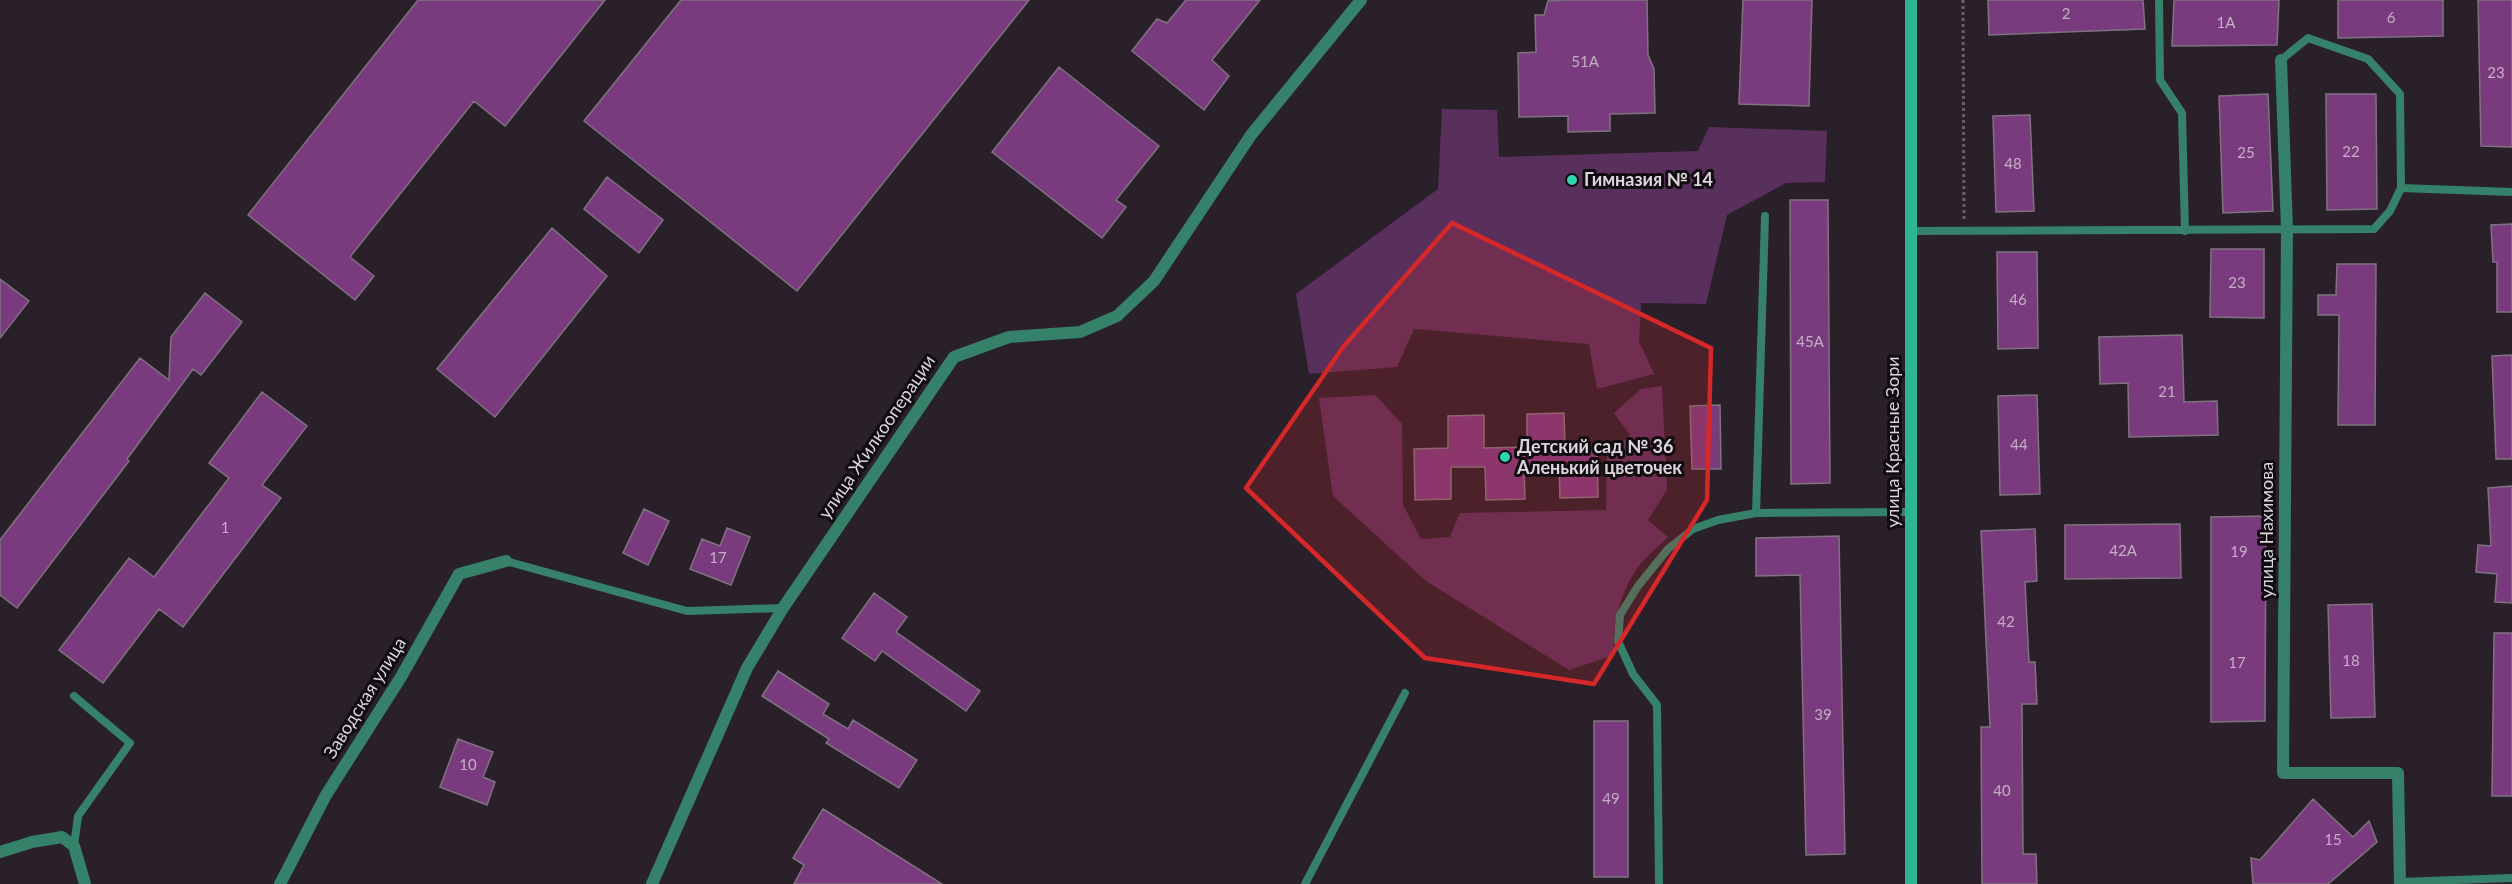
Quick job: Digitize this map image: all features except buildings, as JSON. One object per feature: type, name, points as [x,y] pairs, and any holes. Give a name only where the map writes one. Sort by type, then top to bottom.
[{"type":"main road","name":"улица Красные Зори","points":[[1911,0],[1911,884]]},
{"type":"street","name":"улица Жилкооперации","points":[[652,884],[747,668],[783,608],[954,357],[1009,337],[1080,332],[1117,316],[1154,281],[1251,135],[1361,0]]},
{"type":"street","name":"улица Нахимова","points":[[2281,60],[2287,230],[2283,773],[2398,773],[2400,883]]},
{"type":"street","name":"Заводская улица","points":[[280,884],[326,795],[401,677],[459,574],[506,561]]},
{"type":"street","points":[[0,852],[32,842],[62,837],[74,846],[86,884]]},
{"type":"lane","points":[[2159,0],[2160,80],[2182,113],[2185,231]]},
{"type":"lane","points":[[1910,231],[1964,233],[2374,229],[2390,212],[2401,188],[2400,94],[2368,59],[2308,38],[2281,60]]},
{"type":"lane","points":[[2401,188],[2512,192]]},
{"type":"lane","points":[[1756,513],[1766,216]]},
{"type":"lane","points":[[1659,884],[1657,705],[1633,674],[1618,641],[1620,615],[1638,586],[1668,549],[1694,529],[1718,520],[1756,513],[1911,512]]},
{"type":"lane","points":[[506,561],[687,611],[783,608]]},
{"type":"lane","points":[[1305,884],[1405,693]]},
{"type":"lane","points":[[74,696],[130,744],[78,816],[74,846]]},
{"type":"lane","points":[[2400,883],[2512,878]]},
{"type":"path","points":[[1963,0],[1964,233]]},
{"type":"highlighted area","points":[[1452,223],[1711,348],[1707,500],[1594,684],[1425,658],[1246,488],[1343,347]]},
{"type":"shaded area","points":[[1442,109],[1497,110],[1499,157],[1698,151],[1709,127],[1827,131],[1825,182],[1786,183],[1727,215],[1706,304],[1641,303],[1639,341],[1654,374],[1597,389],[1589,344],[1414,329],[1397,367],[1309,374],[1296,294],[1438,189]]},
{"type":"shaded area","points":[[1662,386],[1667,490],[1648,520],[1668,537],[1641,563],[1626,587],[1616,620],[1614,655],[1569,670],[1426,581],[1333,496],[1319,398],[1375,395],[1402,424],[1403,505],[1421,539],[1450,537],[1460,513],[1606,510],[1607,454],[1630,435],[1614,413],[1641,389]]},
{"type":"place","name":"Гимназия № 14","points":[[1572,180]]},
{"type":"place","name":"Детский сад № 36 Аленький цветочек","points":[[1505,457]]}]
